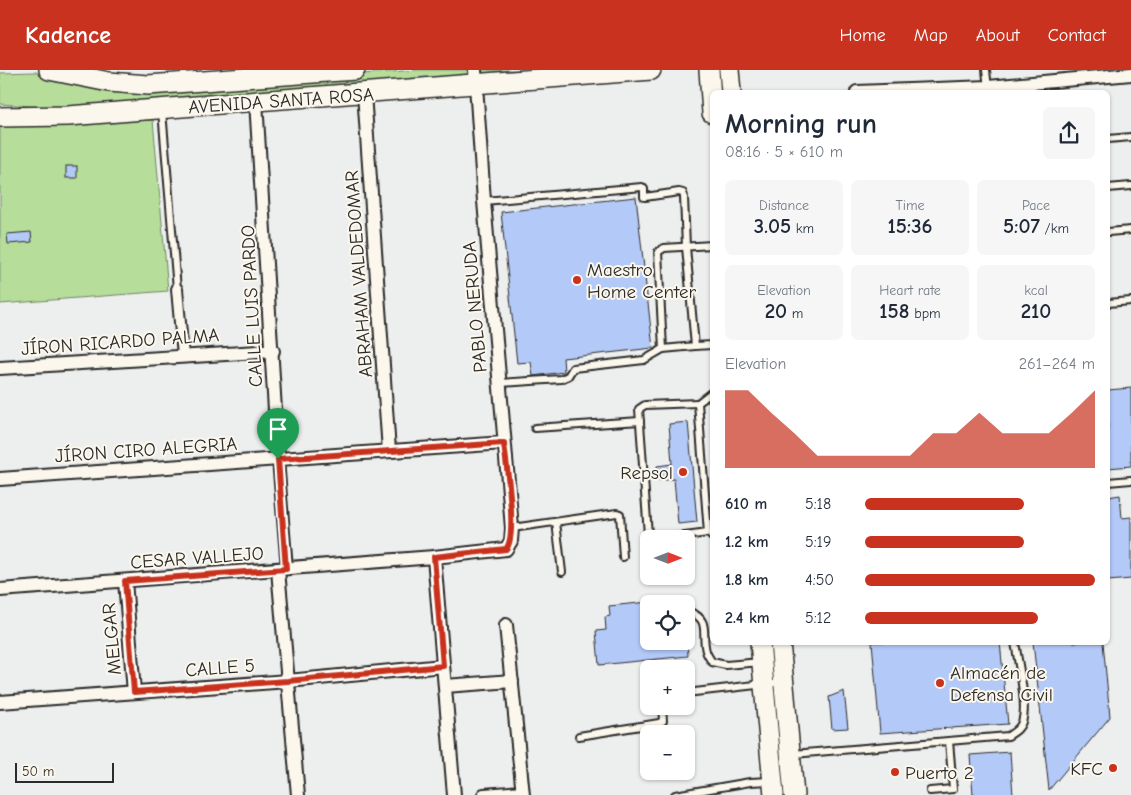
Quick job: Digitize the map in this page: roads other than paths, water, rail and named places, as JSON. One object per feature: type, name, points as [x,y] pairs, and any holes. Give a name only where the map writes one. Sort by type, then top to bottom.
[{"type":"main road","name":"AVENIDA SANTA ROSA","points":[[48,70],[128,85],[148,86],[246,75],[354,70]]},
{"type":"main road","name":"AVENIDA SANTA ROSA","points":[[0,116],[68,116],[364,94],[476,77],[651,70]]},
{"type":"main road","points":[[708,70],[710,92]]},
{"type":"main road","points":[[729,70],[731,90]]},
{"type":"main road","points":[[760,645],[773,788]]},
{"type":"main road","points":[[780,645],[794,795]]},
{"type":"street","points":[[988,90],[1131,74]]},
{"type":"street","name":"PABLO NERUDA","points":[[476,77],[484,201],[512,534]]},
{"type":"street","name":"ABRAHAM VALDEDOMAR","points":[[364,94],[389,451]]},
{"type":"street","name":"CALLE LUIS PARDO","points":[[256,101],[278,459],[288,681],[298,795]]},
{"type":"street","points":[[177,289],[183,356]]},
{"type":"street","name":"JÍRON RICARDO PALMA","points":[[0,368],[272,351]]},
{"type":"street","name":"JÍRON CIRO ALEGRIA","points":[[0,479],[504,443]]},
{"type":"street","name":"CESAR VALLEJO","points":[[0,590],[434,557],[506,549],[512,534]]},
{"type":"street","points":[[434,557],[454,795]]},
{"type":"street","name":"MELGAR","points":[[125,581],[134,692]]},
{"type":"street","points":[[484,795],[522,793],[506,624]]},
{"type":"street","name":"CALLE 5","points":[[0,702],[288,681],[443,666]]},
{"type":"street","points":[[445,686],[512,681]]},
{"type":"lane","points":[[986,70],[988,90]]},
{"type":"lane","points":[[162,109],[177,289]]},
{"type":"lane","points":[[1110,139],[1131,137]]},
{"type":"lane","points":[[1110,188],[1131,186]]},
{"type":"lane","points":[[484,201],[642,187],[645,197],[682,193],[684,197],[686,247],[696,346]]},
{"type":"lane","points":[[1110,232],[1131,230]]},
{"type":"lane","points":[[663,349],[658,252],[664,248],[710,245]]},
{"type":"lane","points":[[1110,303],[1131,301]]},
{"type":"lane","points":[[500,383],[561,379],[568,376],[572,368],[644,360],[663,349],[710,345]]},
{"type":"lane","points":[[648,530],[639,409],[645,405],[698,403],[710,394]]},
{"type":"lane","points":[[695,537],[710,536],[698,403]]},
{"type":"lane","points":[[535,428],[640,421]]},
{"type":"lane","points":[[1110,482],[1131,480]]},
{"type":"lane","points":[[512,534],[556,522],[613,513],[620,514],[623,557]]},
{"type":"lane","points":[[556,522],[562,572]]},
{"type":"lane","points":[[695,614],[704,623],[706,652],[712,662],[726,665],[762,662]]},
{"type":"lane","points":[[790,754],[1008,736],[1016,731],[1022,723],[1024,709],[1015,645]]},
{"type":"lane","points":[[695,692],[784,682]]},
{"type":"lane","points":[[579,736],[659,723],[663,721],[664,715]]},
{"type":"lane","points":[[930,791],[952,789],[949,741]]},
{"type":"lane","points":[[675,795],[700,793],[750,782],[773,788]]},
{"type":"place","name":"Maestro Home Center","points":[[577,280]]},
{"type":"place","name":"Repsol","points":[[683,472]]},
{"type":"place","name":"Almacén de Defensa Civil","points":[[940,683]]},
{"type":"place","name":"KFC","points":[[1113,768]]},
{"type":"place","name":"Puerto 2","points":[[895,772]]}]
